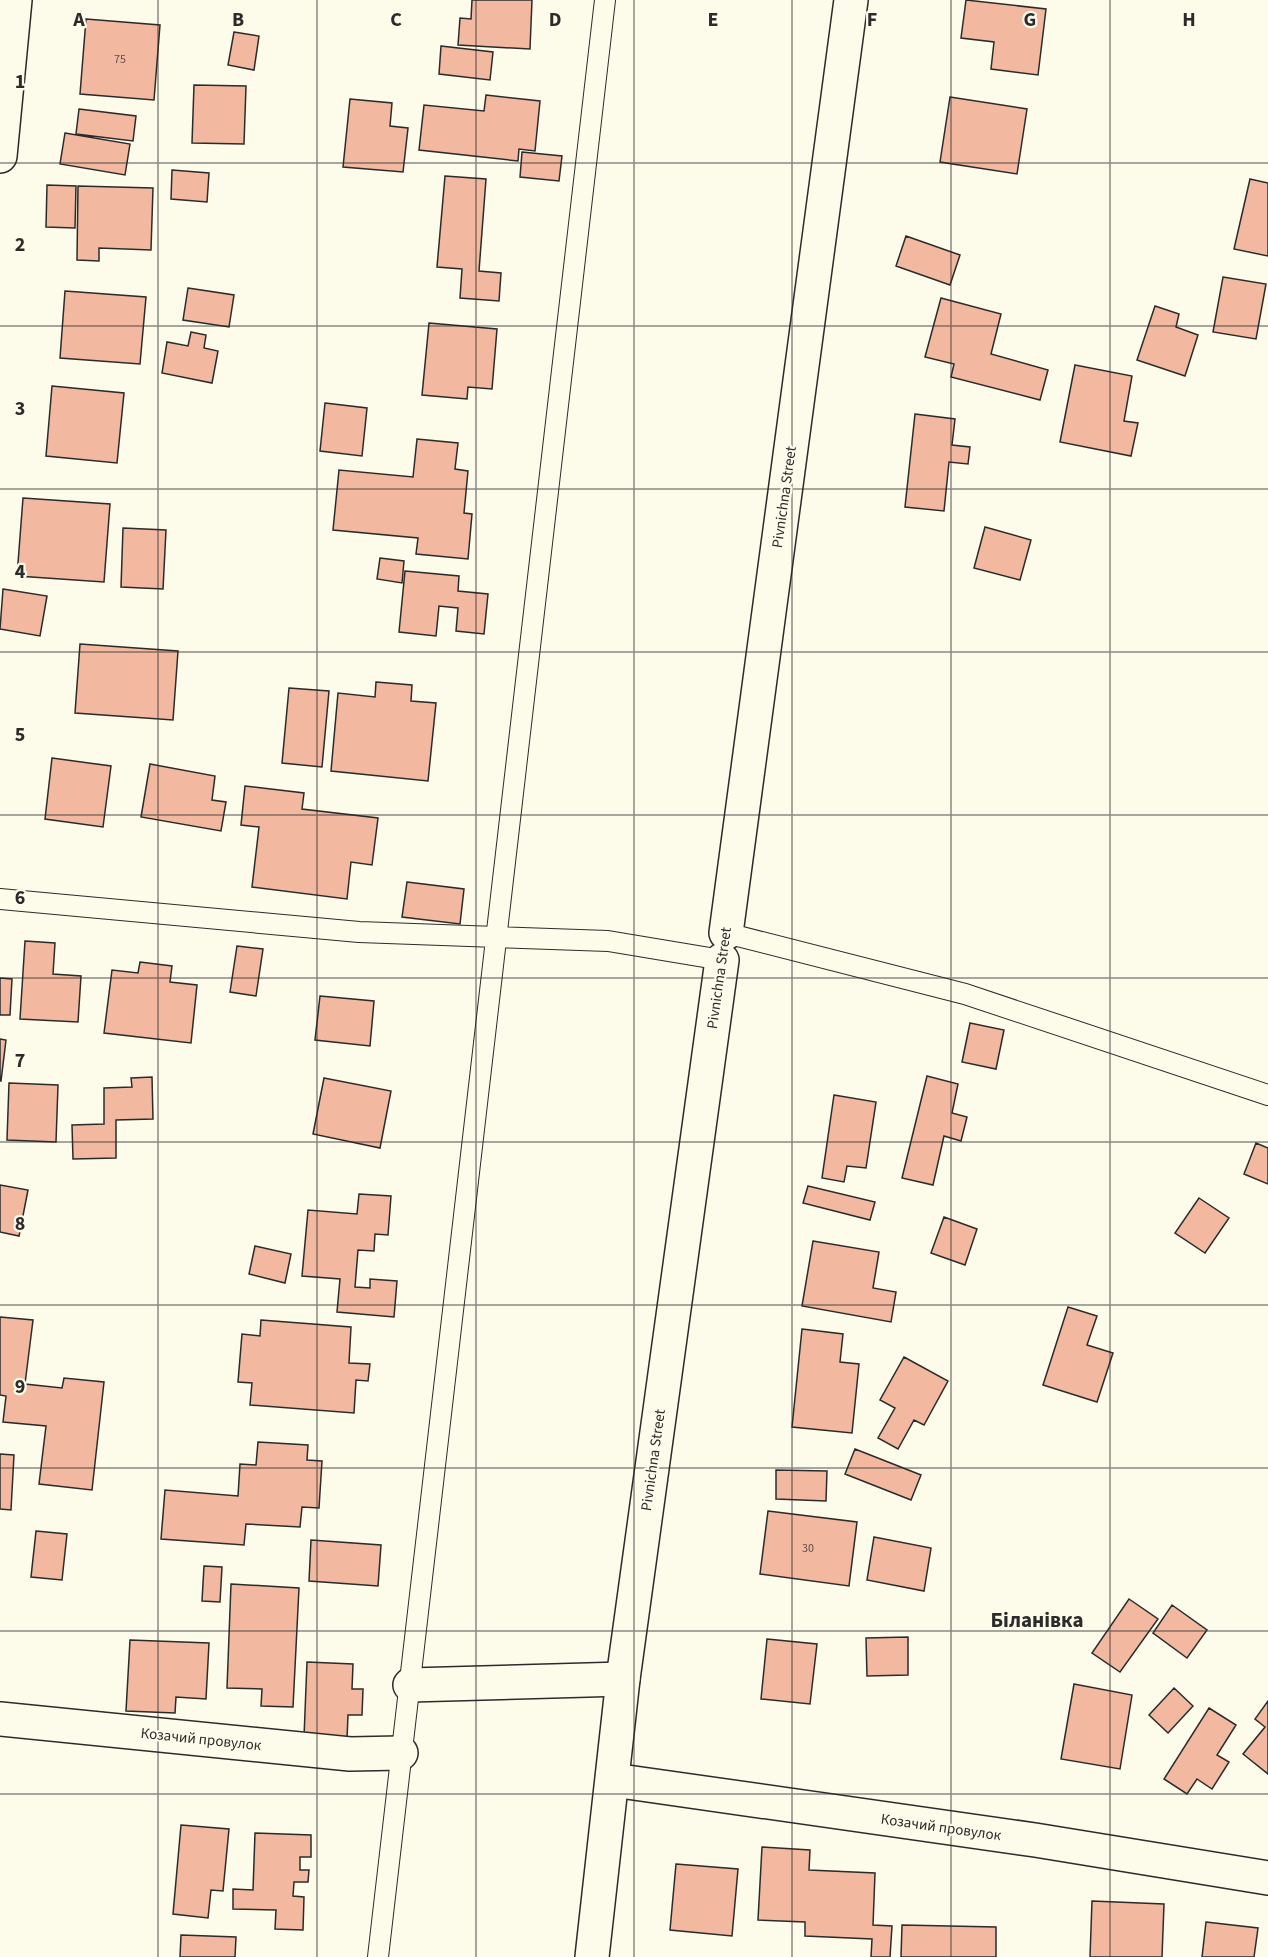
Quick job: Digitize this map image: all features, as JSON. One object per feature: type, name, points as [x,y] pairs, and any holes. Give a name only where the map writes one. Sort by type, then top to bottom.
[{"type":"street","points":[[0,156],[15,0]]},
{"type":"street","name":"Pivnichna Street","points":[[592,1957],[623,1679],[851,0]]},
{"type":"street","points":[[410,1685],[623,1679]]},
{"type":"street","name":"Козачий провулок","points":[[0,1719],[350,1754],[401,1753]]},
{"type":"street","name":"Козачий провулок","points":[[613,1780],[1035,1840],[1268,1878]]},
{"type":"lane","points":[[378,1957],[605,0]]},
{"type":"lane","points":[[0,899],[359,932],[724,946],[965,994],[1268,1095]]},
{"type":"building","points":[[472,0],[532,0],[530,49],[458,45],[460,18],[471,19]]},
{"type":"building","points":[[966,0],[1046,9],[1038,75],[991,69],[994,42],[961,38]]},
{"type":"building","points":[[86,19],[160,25],[154,100],[80,94]]},
{"type":"building","points":[[234,32],[259,36],[254,70],[228,65]]},
{"type":"building","points":[[441,46],[493,52],[490,80],[439,74]]},
{"type":"building","points":[[194,85],[246,86],[244,144],[192,143]]},
{"type":"building","points":[[486,95],[540,101],[535,151],[519,149],[518,161],[419,150],[424,105],[484,111]]},
{"type":"building","points":[[950,97],[1027,109],[1017,174],[940,162]]},
{"type":"building","points":[[350,99],[392,103],[390,126],[408,128],[403,172],[343,167]]},
{"type":"building","points":[[79,109],[136,116],[133,141],[76,134]]},
{"type":"building","points":[[65,133],[130,144],[125,175],[60,164]]},
{"type":"building","points":[[522,152],[562,156],[559,181],[520,177]]},
{"type":"building","points":[[172,170],[209,173],[207,202],[171,199]]},
{"type":"building","points":[[445,176],[486,179],[479,271],[501,273],[499,301],[460,298],[462,269],[437,267]]},
{"type":"building","points":[[1250,179],[1268,183],[1268,256],[1234,249]]},
{"type":"building","points":[[47,185],[76,186],[75,228],[46,227]]},
{"type":"building","points":[[78,186],[153,188],[151,250],[99,248],[99,261],[77,260]]},
{"type":"building","points":[[906,236],[960,255],[950,285],[896,266]]},
{"type":"building","points":[[1223,277],[1266,284],[1256,339],[1213,332]]},
{"type":"building","points":[[188,288],[234,295],[229,327],[183,320]]},
{"type":"building","points":[[65,291],[146,297],[140,364],[60,358]]},
{"type":"building","points":[[941,298],[1001,314],[991,354],[1048,370],[1040,400],[951,377],[954,364],[925,357]]},
{"type":"building","points":[[1155,306],[1179,314],[1176,327],[1198,335],[1185,376],[1137,360]]},
{"type":"building","points":[[429,323],[497,329],[492,389],[468,387],[467,399],[422,395]]},
{"type":"building","points":[[191,332],[206,335],[204,348],[218,351],[212,383],[162,373],[167,342],[188,346]]},
{"type":"building","points":[[1075,365],[1132,376],[1124,421],[1138,423],[1131,456],[1060,442]]},
{"type":"building","points":[[52,386],[124,393],[117,463],[46,456]]},
{"type":"building","points":[[325,403],[367,408],[362,456],[320,451]]},
{"type":"building","points":[[915,414],[955,419],[952,445],[970,447],[968,464],[949,462],[944,511],[905,507]]},
{"type":"building","points":[[417,439],[458,443],[455,469],[468,471],[464,513],[472,514],[468,559],[416,554],[418,538],[333,530],[339,470],[413,477]]},
{"type":"building","points":[[23,498],[110,504],[104,582],[17,576]]},
{"type":"building","points":[[985,527],[1031,540],[1020,580],[974,568]]},
{"type":"building","points":[[123,528],[166,530],[163,589],[121,587]]},
{"type":"building","points":[[380,558],[404,561],[402,583],[377,579]]},
{"type":"building","points":[[405,571],[459,576],[458,591],[488,594],[484,634],[456,631],[458,608],[439,606],[436,636],[399,632]]},
{"type":"building","points":[[3,589],[47,596],[40,636],[0,629]]},
{"type":"building","points":[[80,644],[178,651],[173,720],[75,713]]},
{"type":"building","points":[[376,682],[412,685],[411,701],[436,703],[428,781],[331,771],[338,693],[375,697]]},
{"type":"building","points":[[289,688],[329,691],[322,767],[282,763]]},
{"type":"building","points":[[52,758],[111,766],[103,827],[45,819]]},
{"type":"building","points":[[150,764],[215,776],[212,800],[226,802],[221,831],[141,817]]},
{"type":"building","points":[[245,786],[304,793],[302,809],[378,818],[372,865],[351,862],[347,899],[252,887],[259,827],[241,825]]},
{"type":"building","points":[[407,882],[464,889],[460,924],[402,917]]},
{"type":"building","points":[[25,941],[55,943],[53,974],[81,976],[78,1022],[20,1019]]},
{"type":"building","points":[[237,946],[263,949],[256,996],[230,992]]},
{"type":"building","points":[[140,962],[172,966],[170,982],[197,985],[191,1043],[104,1033],[112,970],[138,973]]},
{"type":"building","points":[[0,978],[12,979],[10,1015],[0,1015]]},
{"type":"building","points":[[320,996],[374,1001],[370,1046],[315,1040]]},
{"type":"building","points":[[970,1023],[1004,1030],[996,1069],[962,1062]]},
{"type":"building","points":[[0,1039],[6,1040],[1,1081],[0,1081]]},
{"type":"building","points":[[927,1076],[958,1084],[952,1113],[967,1117],[961,1141],[944,1136],[933,1185],[902,1178]]},
{"type":"building","points":[[152,1077],[153,1119],[116,1120],[116,1158],[73,1159],[72,1125],[104,1124],[104,1088],[132,1087],[131,1078]]},
{"type":"building","points":[[324,1078],[391,1091],[380,1148],[313,1134]]},
{"type":"building","points":[[9,1083],[58,1085],[56,1142],[7,1140]]},
{"type":"building","points":[[834,1095],[876,1102],[866,1168],[847,1166],[844,1182],[822,1178]]},
{"type":"building","points":[[1256,1143],[1268,1148],[1268,1184],[1244,1174]]},
{"type":"building","points":[[0,1185],[28,1190],[19,1236],[0,1232]]},
{"type":"building","points":[[808,1186],[875,1202],[870,1220],[803,1203]]},
{"type":"building","points":[[359,1194],[391,1196],[388,1235],[375,1234],[374,1251],[358,1250],[355,1287],[370,1288],[370,1279],[397,1281],[394,1317],[337,1312],[340,1279],[302,1276],[308,1210],[357,1214]]},
{"type":"building","points":[[1199,1198],[1229,1218],[1205,1253],[1175,1233]]},
{"type":"building","points":[[944,1217],[977,1229],[965,1265],[931,1253]]},
{"type":"building","points":[[813,1241],[879,1252],[873,1288],[896,1292],[891,1322],[802,1306]]},
{"type":"building","points":[[255,1246],[291,1254],[285,1283],[249,1274]]},
{"type":"building","points":[[1068,1307],[1097,1316],[1087,1345],[1113,1353],[1097,1402],[1043,1385]]},
{"type":"building","points":[[0,1317],[33,1320],[25,1384],[62,1388],[64,1378],[104,1382],[92,1490],[39,1484],[46,1426],[3,1422],[6,1396],[0,1395]]},
{"type":"building","points":[[261,1320],[351,1327],[349,1363],[370,1364],[368,1381],[356,1380],[354,1413],[250,1405],[252,1383],[238,1382],[242,1334],[260,1336]]},
{"type":"building","points":[[802,1329],[843,1334],[840,1362],[859,1364],[852,1433],[792,1427]]},
{"type":"building","points":[[904,1357],[948,1381],[924,1425],[914,1420],[898,1449],[878,1438],[895,1408],[880,1400]]},
{"type":"building","points":[[258,1442],[308,1445],[307,1460],[322,1461],[319,1508],[302,1507],[300,1527],[246,1524],[244,1545],[161,1539],[165,1490],[238,1496],[240,1464],[256,1465]]},
{"type":"building","points":[[855,1449],[921,1475],[911,1500],[845,1474]]},
{"type":"building","points":[[0,1454],[14,1455],[11,1510],[0,1509]]},
{"type":"building","points":[[776,1470],[827,1471],[826,1501],[776,1499]]},
{"type":"building","points":[[768,1511],[857,1522],[849,1586],[760,1574]]},
{"type":"building","points":[[36,1531],[67,1534],[62,1580],[31,1577]]},
{"type":"building","points":[[874,1537],[931,1548],[924,1591],[867,1580]]},
{"type":"building","points":[[311,1540],[381,1545],[378,1586],[309,1581]]},
{"type":"building","points":[[204,1566],[222,1567],[220,1602],[202,1601]]},
{"type":"building","points":[[231,1584],[299,1588],[293,1707],[261,1706],[262,1689],[227,1688]]},
{"type":"building","points":[[1129,1599],[1158,1619],[1120,1672],[1092,1653]]},
{"type":"building","points":[[1172,1605],[1207,1630],[1187,1658],[1153,1633]]},
{"type":"building","points":[[908,1637],[908,1675],[867,1676],[866,1638]]},
{"type":"building","points":[[767,1639],[817,1644],[810,1704],[761,1699]]},
{"type":"building","points":[[130,1640],[209,1643],[206,1699],[176,1697],[175,1713],[126,1711]]},
{"type":"building","points":[[307,1662],[353,1664],[352,1689],[363,1689],[362,1715],[348,1715],[347,1739],[304,1737]]},
{"type":"building","points":[[1074,1684],[1132,1695],[1120,1769],[1061,1759]]},
{"type":"building","points":[[1174,1688],[1193,1706],[1168,1733],[1149,1715]]},
{"type":"building","points":[[1268,1701],[1268,1774],[1243,1754],[1265,1727],[1255,1719]]},
{"type":"building","points":[[1209,1708],[1236,1725],[1217,1755],[1229,1762],[1212,1789],[1197,1779],[1187,1794],[1164,1779]]},
{"type":"building","points":[[181,1825],[229,1829],[223,1891],[211,1890],[208,1918],[173,1914]]},
{"type":"building","points":[[255,1833],[311,1835],[311,1857],[300,1857],[300,1870],[309,1870],[308,1882],[294,1882],[293,1896],[304,1897],[303,1930],[275,1929],[276,1910],[233,1909],[233,1889],[253,1890]]},
{"type":"building","points":[[762,1847],[810,1850],[809,1870],[875,1873],[873,1925],[892,1926],[890,1957],[871,1957],[872,1939],[805,1936],[805,1922],[758,1920]]},
{"type":"building","points":[[676,1864],[738,1869],[732,1936],[670,1930]]},
{"type":"building","points":[[1092,1901],[1164,1904],[1162,1957],[1090,1957]]},
{"type":"building","points":[[1206,1922],[1258,1928],[1254,1957],[1202,1957]]},
{"type":"building","points":[[902,1925],[996,1927],[996,1957],[901,1957]]},
{"type":"building","points":[[181,1935],[236,1937],[235,1957],[180,1957]]},
{"type":"district","name":"Біланівка","points":[[1037,1620]]}]
